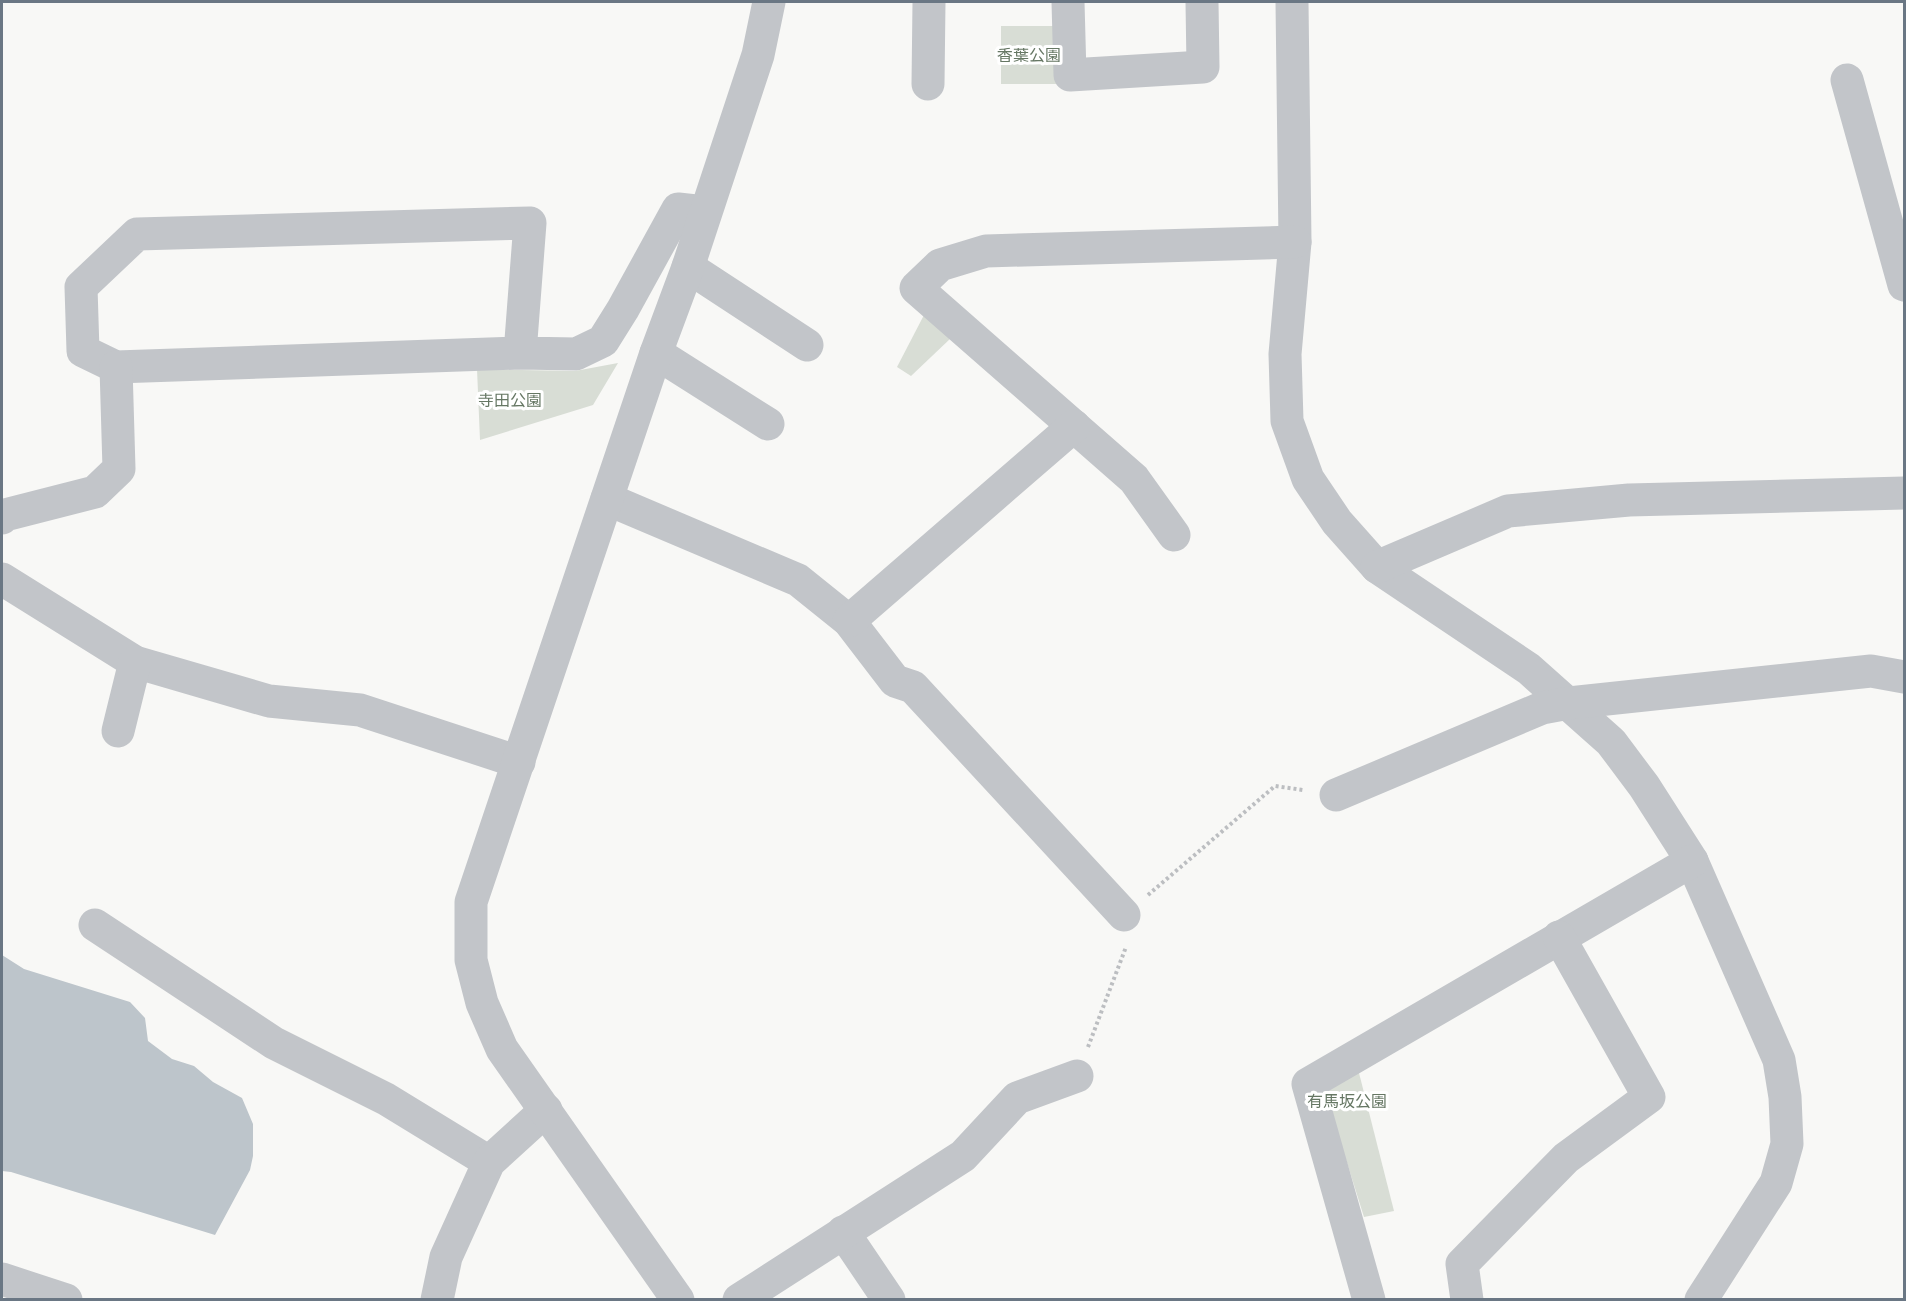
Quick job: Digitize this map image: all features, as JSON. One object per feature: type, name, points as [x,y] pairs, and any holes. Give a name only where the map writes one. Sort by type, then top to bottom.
[{"type":"street","points":[[678,1299],[502,1049],[482,1003],[471,960],[471,902],[656,353],[688,267],[758,55],[769,2]]},
{"type":"street","points":[[928,84],[929,2]]},
{"type":"street","points":[[1068,2],[1070,75],[1203,67],[1202,2]]},
{"type":"street","points":[[1292,2],[1295,242],[1285,354],[1287,421],[1308,479],[1337,522],[1377,567],[1530,669],[1611,742],[1644,786],[1692,861],[1779,1060],[1785,1097],[1786,1144],[1776,1183],[1701,1299]]},
{"type":"street","points":[[1847,80],[1905,285]]},
{"type":"street","points":[[520,353],[530,223],[137,234],[81,287],[83,351],[116,367],[520,353],[576,354],[603,341],[678,208],[705,212]]},
{"type":"street","points":[[1174,536],[1134,479],[916,288],[940,265],[986,251],[1295,242]]},
{"type":"street","points":[[688,267],[807,345]]},
{"type":"street","points":[[656,353],[768,424]]},
{"type":"street","points":[[2,518],[5,515],[95,492],[119,469],[116,367]]},
{"type":"street","points":[[849,621],[1074,426]]},
{"type":"street","points":[[1377,567],[1508,511],[1629,501],[1905,494]]},
{"type":"street","points":[[607,499],[798,580],[849,621],[895,681],[913,687],[1124,915]]},
{"type":"street","points":[[2,579],[135,662],[269,701],[360,710],[519,762]]},
{"type":"street","points":[[118,731],[135,662]]},
{"type":"street","points":[[1336,795],[1542,708],[1569,703],[1871,671],[1905,676]]},
{"type":"street","points":[[1369,1299],[1308,1084],[1692,861]]},
{"type":"street","points":[[95,925],[274,1043],[386,1099],[489,1162]]},
{"type":"street","points":[[1467,1299],[1462,1264],[1566,1158],[1649,1097],[1559,937]]},
{"type":"street","points":[[739,1299],[963,1156],[1017,1098],[1077,1076]]},
{"type":"street","points":[[437,1299],[446,1257],[489,1162],[546,1110]]},
{"type":"street","points":[[843,1232],[889,1299]]},
{"type":"street","points":[[2,1279],[66,1299]]},
{"type":"path","points":[[1077,1076],[1130,936],[1124,915],[1275,786],[1336,795]]},
{"type":"green space","name":"香葉公園","points":[[1001,26],[1058,26],[1057,84],[1001,84]]},
{"type":"green space","points":[[924,315],[951,338],[911,376],[897,367]]},
{"type":"green space","name":"寺田公園","points":[[618,363],[593,405],[480,440],[477,369],[575,371]]},
{"type":"green space","name":"有馬坂公園","points":[[1358,1069],[1394,1211],[1364,1217],[1328,1102],[1329,1087]]},
{"type":"shaded area","points":[[2,955],[24,969],[130,1002],[145,1018],[148,1041],[172,1059],[194,1066],[213,1082],[242,1098],[253,1124],[253,1156],[250,1170],[215,1235],[2,1171]]}]
